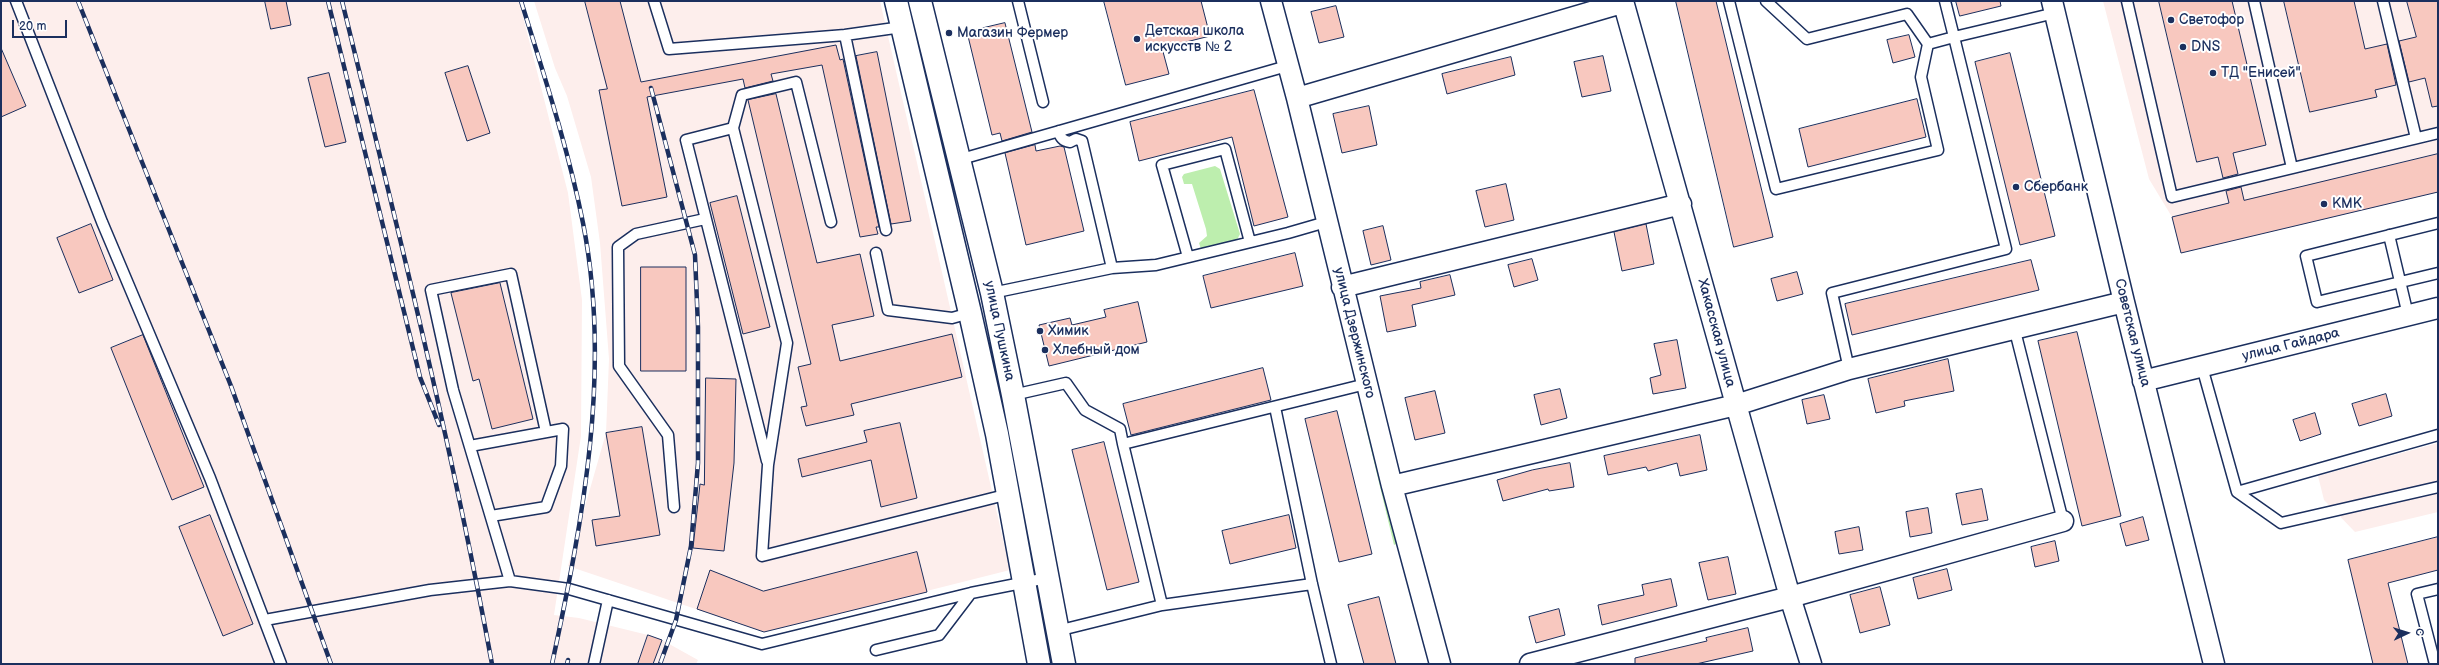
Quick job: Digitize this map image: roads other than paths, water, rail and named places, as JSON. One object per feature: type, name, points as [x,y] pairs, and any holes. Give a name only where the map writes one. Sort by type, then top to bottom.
[{"type":"main road","name":"улица Пушкина","points":[[896,1],[970,313],[1009,494],[1023,583],[1039,664]]},
{"type":"main road","name":"улица Пушкина","points":[[920,1],[992,293],[1013,394],[1064,664]]},
{"type":"street","name":"улица Дзержинского","points":[[1271,1],[1287,66],[1297,98],[1366,384],[1440,664]]},
{"type":"street","points":[[1297,98],[1623,2]]},
{"type":"street","name":"Хакасская улица","points":[[1623,2],[1681,204],[1790,597],[1811,664]]},
{"type":"street","name":"Советская улица","points":[[2054,7],[2124,302],[2214,664]]},
{"type":"street","points":[[1342,287],[1681,204]]},
{"type":"street","points":[[1392,486],[1736,405],[1849,369],[2014,327],[2124,302]]},
{"type":"street","name":"улица Гайдара","points":[[2144,381],[2438,308]]},
{"type":"street","points":[[1530,664],[1790,597],[2062,521]]},
{"type":"lane","points":[[16,1],[102,222],[210,478],[281,664]]},
{"type":"lane","points":[[654,1],[669,49],[845,35],[902,27]]},
{"type":"lane","points":[[1018,1],[1043,102]]},
{"type":"lane","points":[[1729,1],[1776,189],[1938,150],[1920,76],[1928,44],[1907,14],[1807,39],[1766,1]]},
{"type":"lane","points":[[1849,369],[1832,293],[2006,248],[1945,1]]},
{"type":"lane","points":[[2127,1],[2172,197],[2438,133]]},
{"type":"lane","points":[[2254,1],[2292,168]]},
{"type":"lane","points":[[2383,1],[2416,138]]},
{"type":"lane","points":[[1928,44],[2054,7]]},
{"type":"lane","points":[[845,35],[886,230]]},
{"type":"lane","points":[[958,160],[1287,66]]},
{"type":"lane","points":[[831,222],[796,82],[742,95],[734,128],[788,343],[768,465],[762,556],[1009,494]]},
{"type":"lane","points":[[734,128],[686,140],[768,465]]},
{"type":"lane","points":[[1059,131],[1060,136],[1066,141],[1070,142],[1076,139],[1082,142],[1112,268]]},
{"type":"lane","points":[[1188,257],[1162,165],[1225,149],[1250,242]]},
{"type":"lane","points":[[674,507],[668,435],[619,366],[618,247],[636,234],[705,220]]},
{"type":"lane","points":[[992,293],[1112,268],[1156,265],[1326,222]]},
{"type":"lane","points":[[2438,223],[2306,256],[2317,302],[2438,273]]},
{"type":"lane","points":[[2389,235],[2408,315]]},
{"type":"lane","points":[[876,253],[888,310],[952,318],[970,313]]},
{"type":"lane","points":[[510,581],[453,390],[431,290],[511,274],[546,432]]},
{"type":"lane","points":[[2014,327],[2062,521]]},
{"type":"lane","points":[[2202,367],[2237,492],[2281,523],[2438,487]]},
{"type":"lane","points":[[1013,394],[1066,383],[1085,410],[1120,429],[1162,605]]},
{"type":"lane","points":[[1123,444],[1366,384]]},
{"type":"lane","points":[[1275,407],[1312,584],[1331,664]]},
{"type":"lane","points":[[470,446],[563,429],[561,466],[546,506],[491,516]]},
{"type":"lane","points":[[2237,492],[2438,435]]},
{"type":"lane","points":[[265,620],[430,590],[510,581],[569,589],[762,644],[971,593],[1047,578]]},
{"type":"lane","points":[[1057,631],[1162,605],[1312,584]]},
{"type":"lane","points":[[2435,664],[2417,594],[2438,589]]},
{"type":"lane","points":[[876,650],[940,635],[971,593]]},
{"type":"lane","points":[[594,664],[608,600]]},
{"type":"railway","points":[[78,1],[231,386],[331,664]]},
{"type":"railway","points":[[328,1],[420,377],[439,425]]},
{"type":"railway","points":[[342,1],[441,414],[492,664]]},
{"type":"railway","points":[[521,1],[555,112],[577,195],[583,223],[591,278],[595,334],[594,389],[590,445],[583,500],[574,555],[552,664]]},
{"type":"railway","points":[[651,88],[695,255],[698,327],[698,463],[691,546],[676,620],[660,664]]},
{"type":"railway","points":[[567,664],[568,660]]},
{"type":"place","name":"Светофор","points":[[2171,20]]},
{"type":"place","name":"Магазин Фермер","points":[[949,33]]},
{"type":"place","name":"Детская школа искусств № 2","points":[[1137,39]]},
{"type":"place","name":"DNS","points":[[2183,47]]},
{"type":"place","name":"ТД \"Енисей\"","points":[[2213,73]]},
{"type":"place","name":"Сбербанк","points":[[2016,187]]},
{"type":"place","name":"КМК","points":[[2324,204]]},
{"type":"place","name":"Химик","points":[[1040,331]]},
{"type":"place","name":"Хлебный дом","points":[[1045,350]]}]
